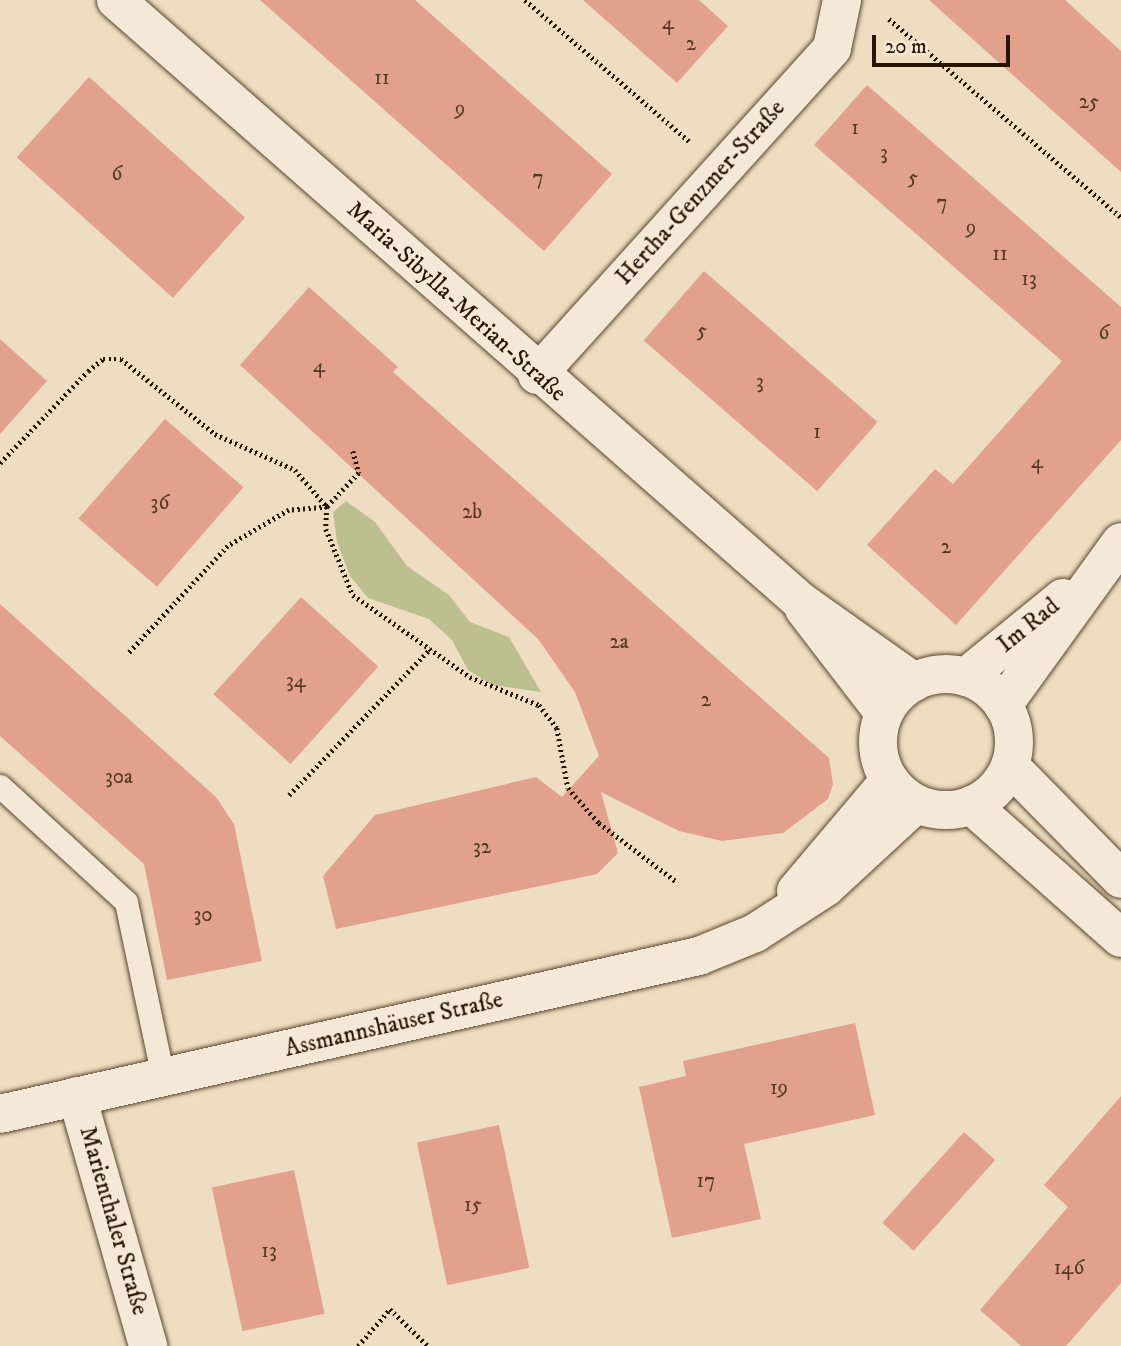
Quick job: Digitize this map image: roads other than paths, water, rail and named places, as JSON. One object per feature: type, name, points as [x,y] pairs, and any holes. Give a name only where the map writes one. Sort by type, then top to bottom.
[{"type":"street","name":"Maria-Sibylla-Merian-Straße","points":[[116,0],[537,375],[800,601],[914,681]]},
{"type":"street","name":"Hertha-Genzmer-Straße","points":[[537,375],[832,48],[842,0]]},
{"type":"street","name":"Im Rad","points":[[1003,705],[1092,575],[1121,542]]},
{"type":"street","name":"Im Rad","points":[[966,677],[1092,575]]},
{"type":"street","name":"Maria-Sibylla-Merian-Straße","points":[[800,601],[835,655],[884,713]]},
{"type":"street","points":[[940,674],[966,677],[1003,705],[1014,746],[1010,766],[995,790],[971,805],[953,810],[903,792],[878,747],[884,713],[914,681],[940,674]]},
{"type":"street","points":[[1010,766],[1121,879]]},
{"type":"street","name":"Assmannshäuser Straße","points":[[0,1114],[699,956],[781,917],[809,872],[903,792]]},
{"type":"street","points":[[971,805],[1121,938]]},
{"type":"street","name":"Marienthaler Straße","points":[[77,1096],[148,1346]]},
{"type":"lane","points":[[0,786],[126,902],[163,1077]]}]
